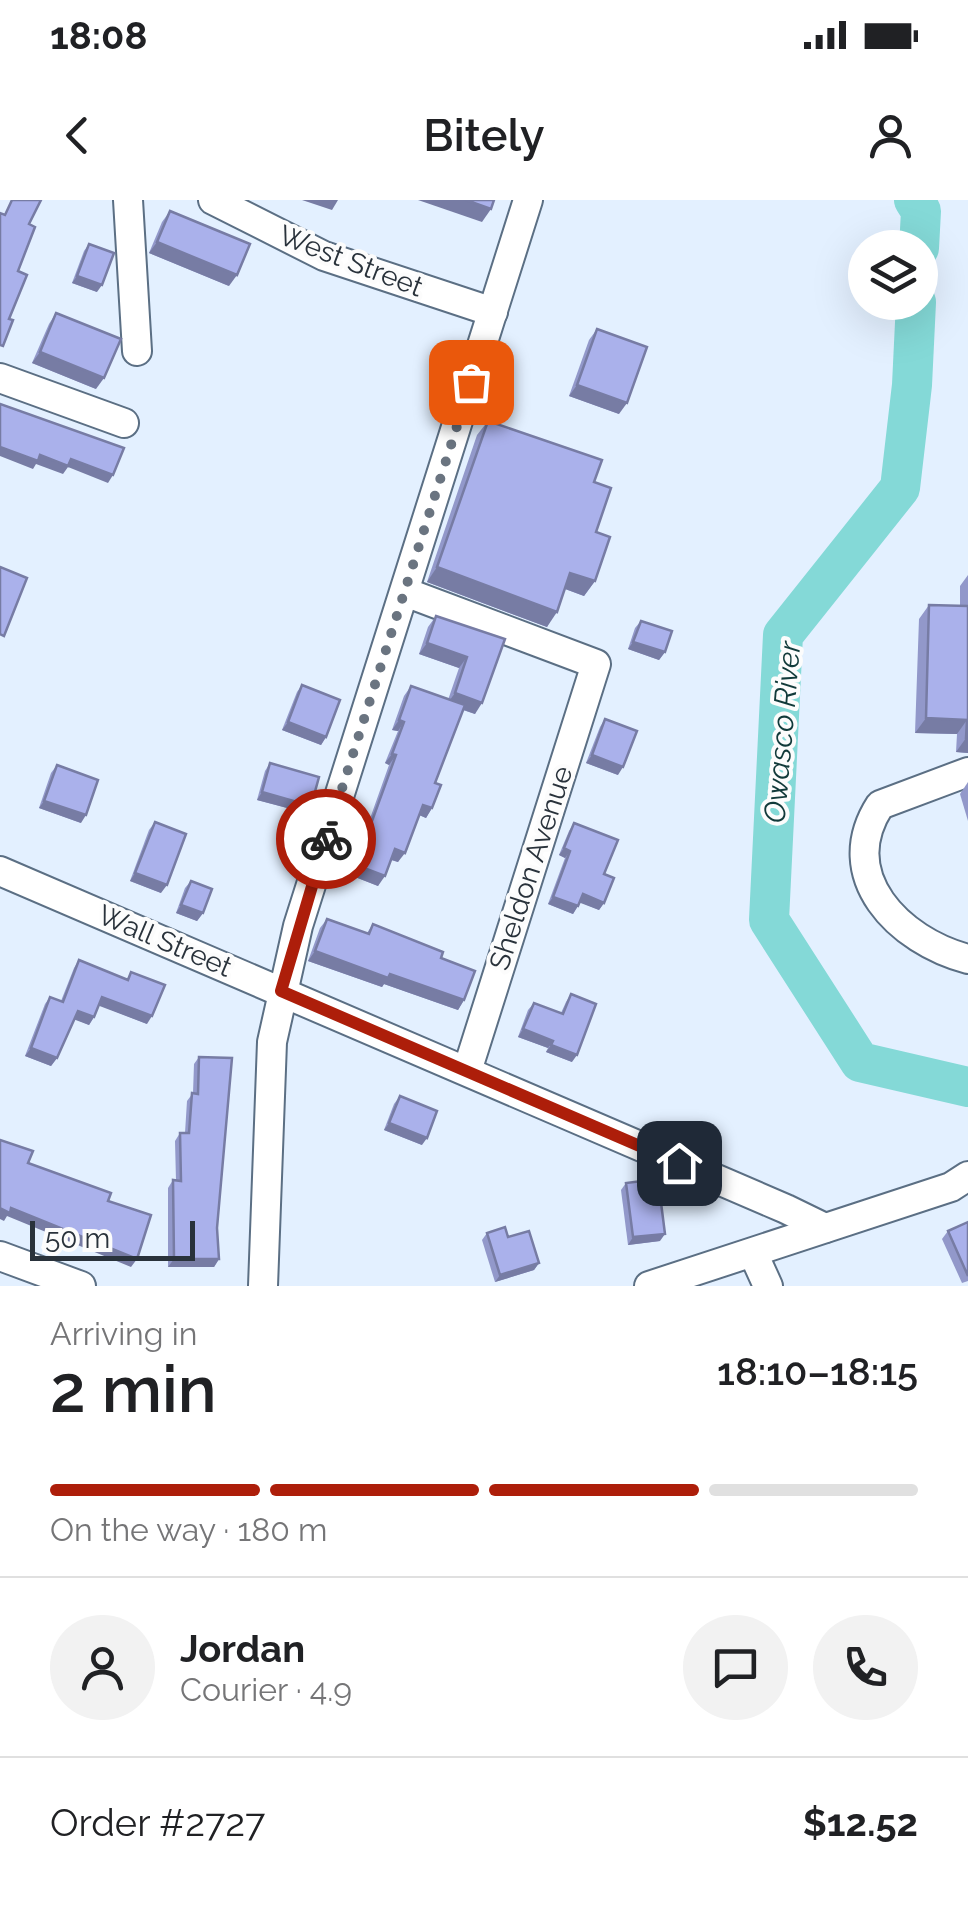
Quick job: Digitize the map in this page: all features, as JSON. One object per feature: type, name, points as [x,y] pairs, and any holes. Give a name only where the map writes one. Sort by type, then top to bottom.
[{"type":"street","points":[[128,200],[138,351]]},
{"type":"street","name":"West Street","points":[[213,200],[324,256],[493,312]]},
{"type":"street","points":[[263,1286],[272,1042],[281,991],[298,926],[528,200]]},
{"type":"street","points":[[0,378],[124,422]]},
{"type":"street","name":"Sheldon Avenue","points":[[405,592],[596,664],[466,1071]]},
{"type":"street","points":[[968,772],[880,804],[867,831],[862,860],[878,898],[902,928],[968,959]]},
{"type":"street","name":"Wall Street","points":[[0,871],[824,1228]]},
{"type":"street","points":[[650,1286],[762,1272],[824,1228],[952,1187],[968,1176]]},
{"type":"street","points":[[0,1256],[81,1286]]},
{"type":"building","points":[[12,200],[41,200],[29,224],[35,227],[18,271],[27,275],[3,346],[0,213],[5,215]]},
{"type":"building","points":[[466,200],[494,200],[491,209]]},
{"type":"building","points":[[170,211],[250,244],[237,275],[157,242]]},
{"type":"building","points":[[89,244],[114,253],[102,285],[77,276]]},
{"type":"building","points":[[56,313],[121,339],[104,378],[40,352]]},
{"type":"building","points":[[597,329],[647,347],[627,403],[577,385]]},
{"type":"building","points":[[0,404],[124,448],[113,475],[71,459],[68,466],[40,455],[38,461],[0,447]]},
{"type":"building","points":[[488,421],[602,460],[594,482],[611,488],[596,532],[610,537],[595,581],[570,573],[557,612],[437,567]]},
{"type":"building","points":[[0,567],[27,578],[4,636],[0,634]]},
{"type":"building","points":[[929,605],[968,606],[968,738],[967,720],[926,718]]},
{"type":"building","points":[[436,616],[505,639],[482,703],[455,693],[467,657],[427,643]]},
{"type":"building","points":[[641,621],[672,631],[665,652],[633,642]]},
{"type":"building","points":[[302,685],[340,700],[326,737],[288,722]]},
{"type":"building","points":[[411,686],[465,705],[435,783],[441,785],[432,808],[423,805],[405,853],[395,849],[385,876],[356,865],[396,755],[392,754],[404,722],[399,720]]},
{"type":"building","points":[[605,719],[637,731],[623,767],[592,755]]},
{"type":"building","points":[[270,763],[319,777],[311,806],[262,792]]},
{"type":"building","points":[[57,765],[98,780],[86,815],[44,801]]},
{"type":"building","points":[[155,822],[186,834],[167,885],[135,873]]},
{"type":"building","points":[[574,823],[618,840],[604,874],[614,878],[604,903],[583,894],[578,906],[553,897],[570,851],[564,848]]},
{"type":"building","points":[[191,881],[212,889],[203,913],[181,905]]},
{"type":"building","points":[[327,919],[369,934],[373,924],[443,952],[441,958],[475,971],[464,1000],[315,951]]},
{"type":"building","points":[[79,960],[128,980],[131,972],[165,985],[152,1016],[102,997],[94,1017],[78,1011],[57,1058],[31,1048],[50,997],[63,1002]]},
{"type":"building","points":[[571,994],[596,1004],[577,1055],[523,1029],[534,1003],[563,1014]]},
{"type":"building","points":[[199,1057],[232,1058],[217,1228],[219,1259],[174,1259],[173,1180],[181,1181],[180,1133],[189,1133],[192,1093],[198,1094]]},
{"type":"building","points":[[400,1096],[437,1111],[427,1138],[389,1123]]},
{"type":"building","points":[[0,1140],[33,1151],[28,1163],[111,1193],[108,1201],[151,1215],[137,1259],[11,1208],[10,1213],[0,1208]]},
{"type":"building","points":[[658,1179],[665,1234],[633,1237],[626,1183]]},
{"type":"building","points":[[968,1222],[968,1276],[948,1231]]},
{"type":"building","points":[[505,1227],[508,1237],[529,1231],[539,1263],[500,1275],[487,1233]]},
{"type":"waterway","name":"Owasco River","points":[[914,200],[921,211],[920,230]]},
{"type":"waterway","name":"Owasco River","points":[[915,320],[900,488],[783,635],[769,920],[860,1062],[968,1087]]},
{"type":"way so far","points":[[326,839],[471,382]]},
{"type":"route","points":[[326,839],[281,991],[679,1163]]}]
